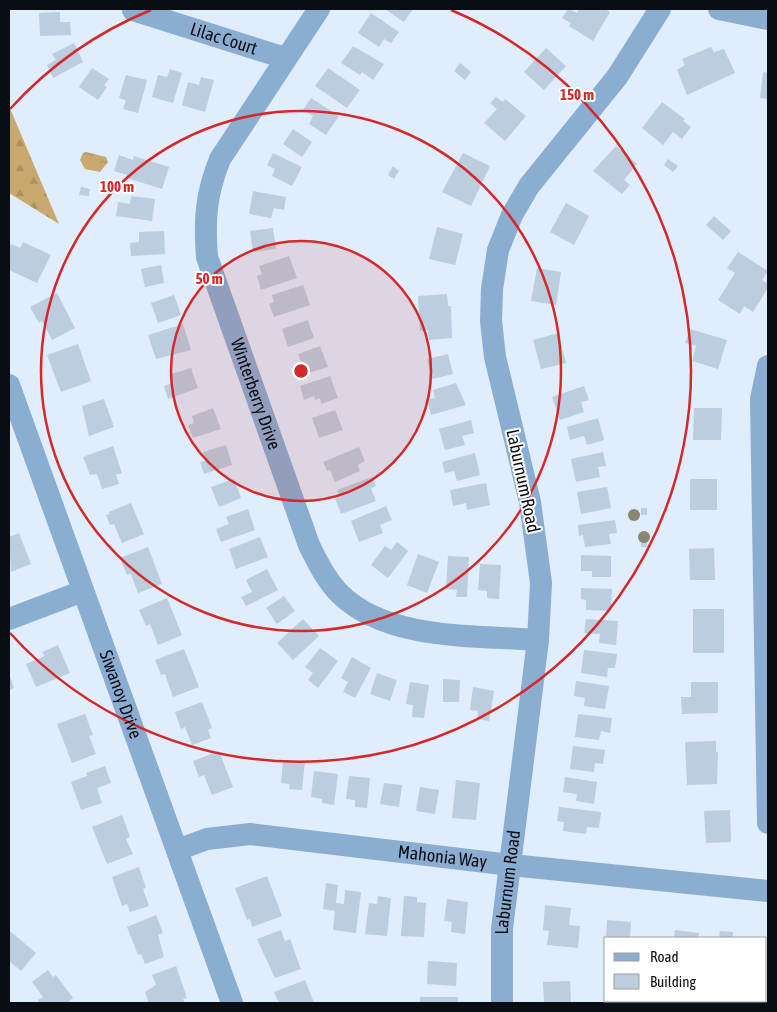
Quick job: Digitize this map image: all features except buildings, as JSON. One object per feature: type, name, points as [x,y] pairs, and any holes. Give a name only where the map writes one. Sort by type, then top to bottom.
[{"type":"street","name":"Winterberry Drive","points":[[319,9],[220,159],[210,186],[204,228],[207,257],[309,545],[324,574],[340,594],[360,609],[390,625],[421,631],[538,640]]},
{"type":"street","name":"Laburnum Road","points":[[502,1003],[502,928],[538,640],[541,583],[530,502],[495,357],[491,321],[492,289],[498,250],[512,215],[529,186],[617,77],[660,9]]},
{"type":"street","points":[[719,9],[768,20]]},
{"type":"street","name":"Lilac Court","points":[[133,10],[285,58]]},
{"type":"street","points":[[768,366],[761,399],[768,823]]},
{"type":"street","name":"Siwanoy Drive","points":[[9,385],[232,1003]]},
{"type":"street","points":[[9,619],[83,591]]},
{"type":"street","name":"Mahonia Way","points":[[177,850],[207,839],[250,834],[511,865],[768,891]]},
{"type":"green space","points":[[9,106],[59,224],[9,193]]},
{"type":"water","points":[[83,153],[106,157],[108,162],[100,172],[85,169],[80,160]]}]
